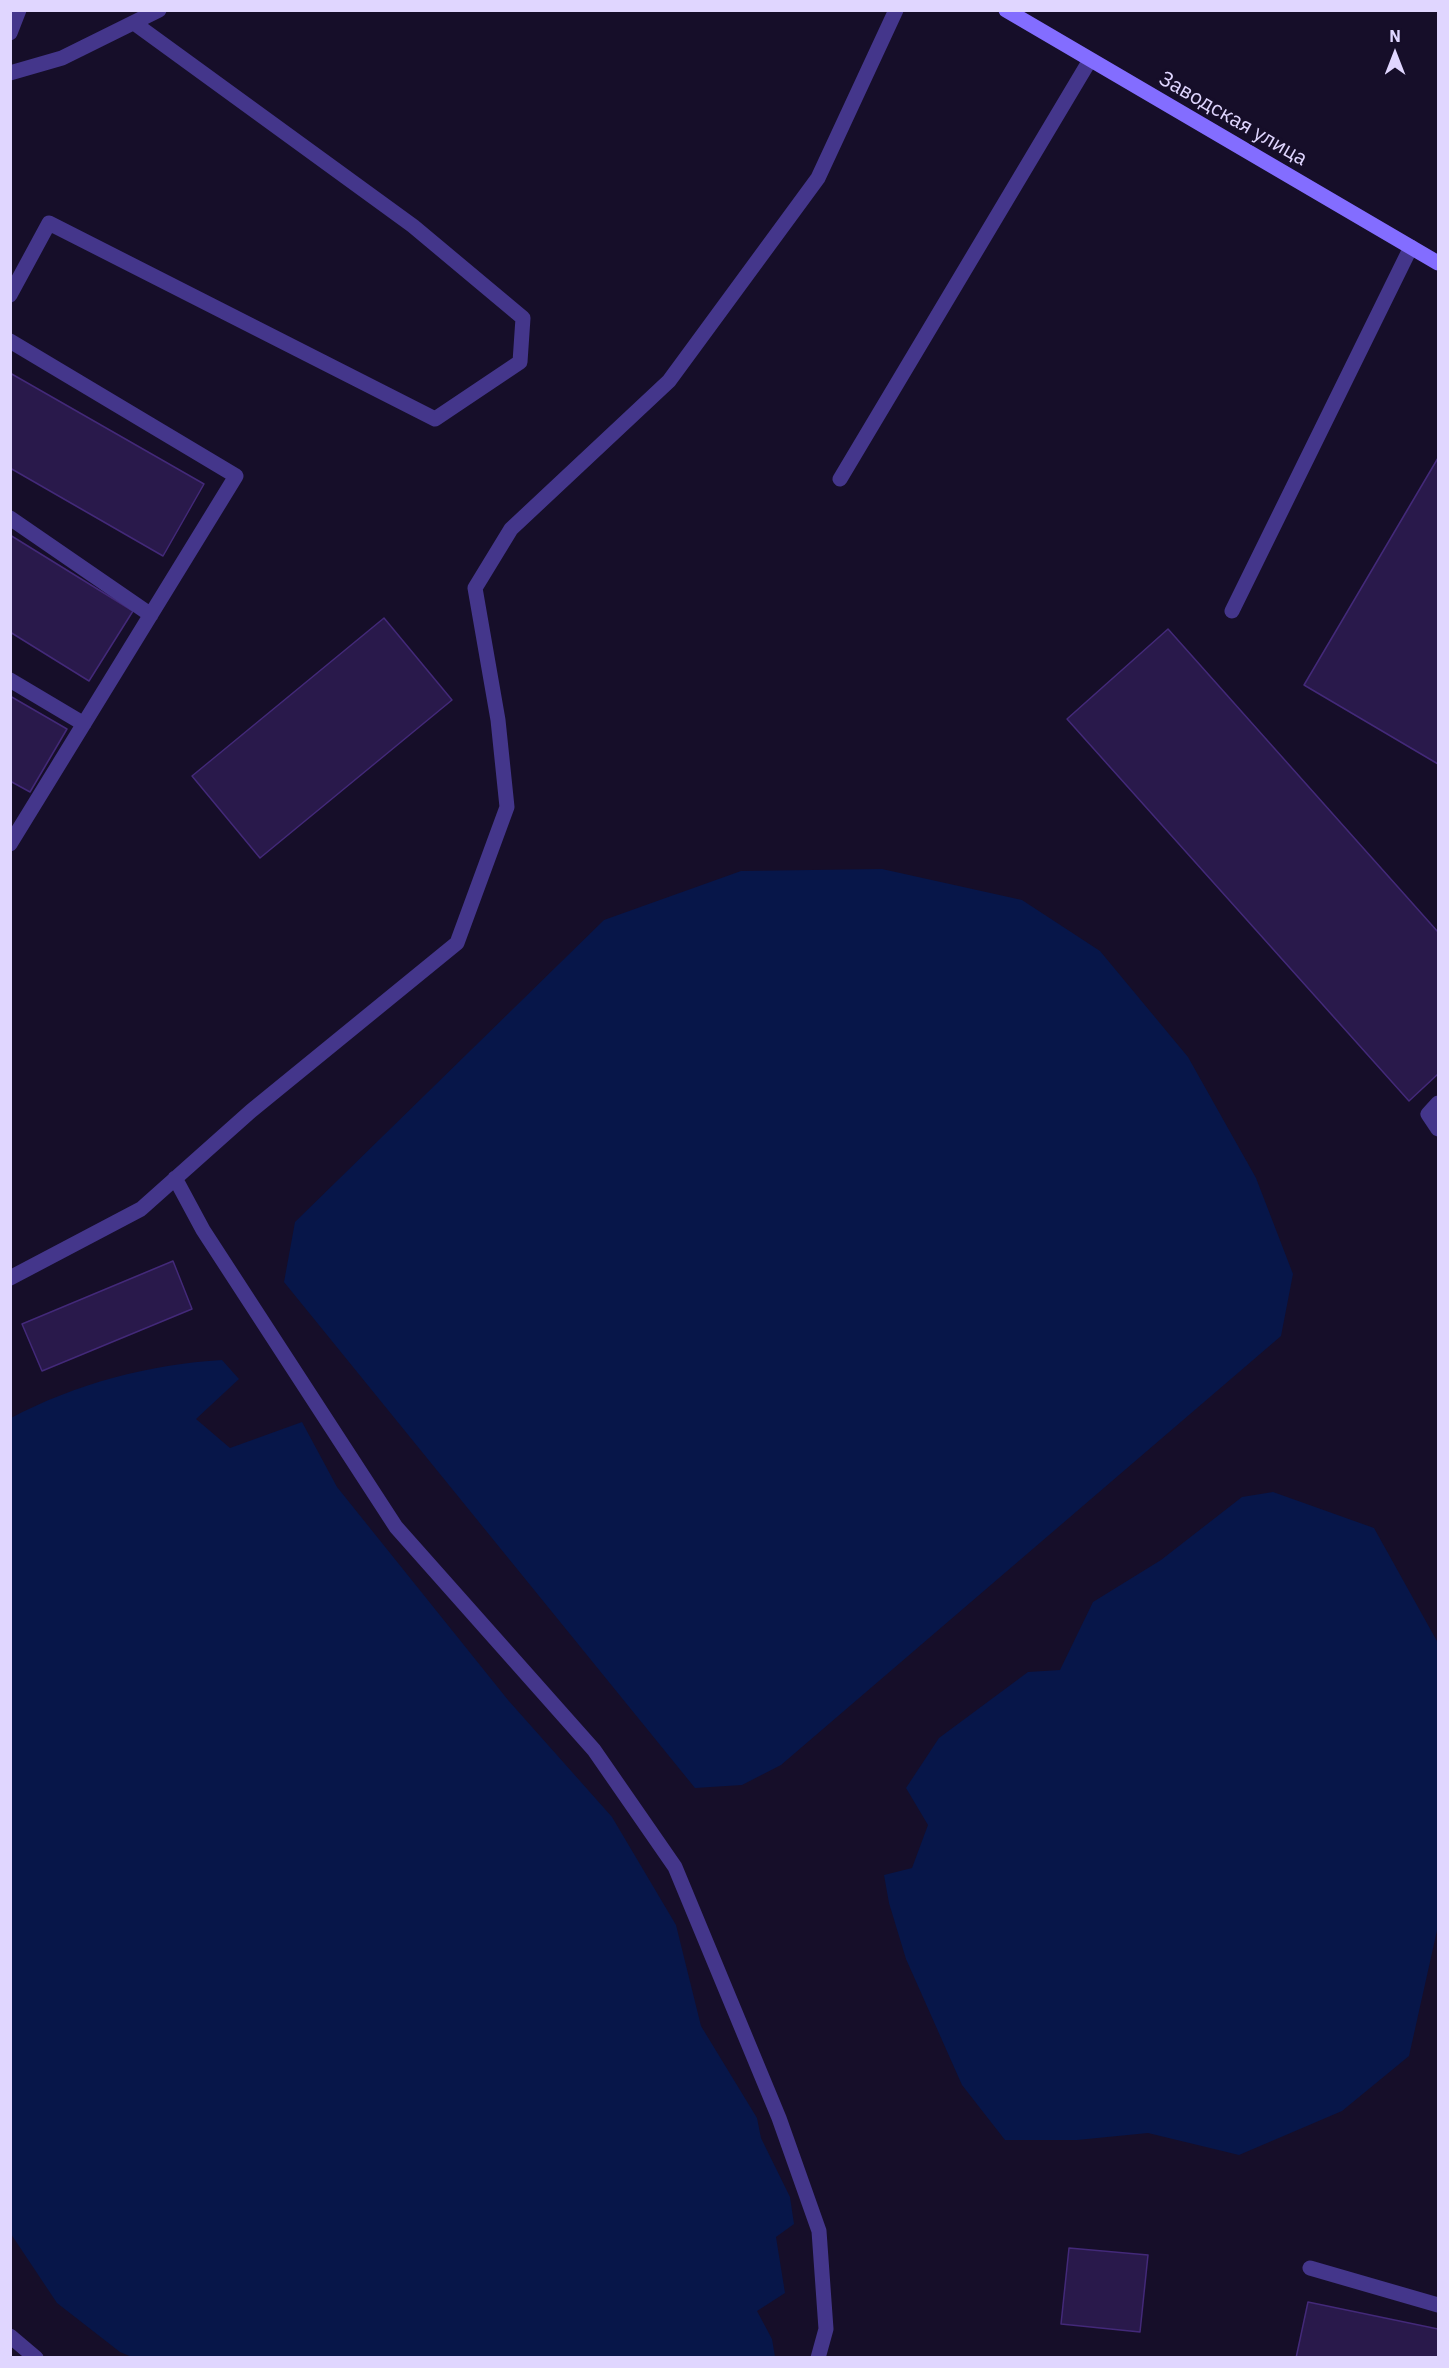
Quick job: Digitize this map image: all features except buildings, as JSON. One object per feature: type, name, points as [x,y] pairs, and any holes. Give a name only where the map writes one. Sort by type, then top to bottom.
[{"type":"street","name":"Заводская улица","points":[[1006,10],[1438,263]]},
{"type":"lane","points":[[10,33],[18,10]]},
{"type":"lane","points":[[10,73],[62,58],[159,10]]},
{"type":"lane","points":[[10,1278],[141,1209],[251,1111],[457,943],[507,807],[498,720],[475,588],[511,529],[669,381],[818,178],[897,10]]},
{"type":"lane","points":[[10,295],[49,223],[435,419],[520,362],[523,318],[412,226],[134,23]]},
{"type":"lane","points":[[840,479],[1090,60]]},
{"type":"lane","points":[[1232,611],[1411,247]]},
{"type":"lane","points":[[10,341],[236,476],[10,844]]},
{"type":"lane","points":[[10,518],[151,615]]},
{"type":"lane","points":[[10,680],[84,724]]},
{"type":"lane","points":[[1438,1103],[1428,1114],[1438,1129]]},
{"type":"lane","points":[[175,1178],[203,1230],[396,1527],[594,1750],[675,1867],[778,2118],[819,2231],[826,2329],[818,2358]]},
{"type":"lane","points":[[1310,2268],[1438,2305]]},
{"type":"lane","points":[[10,2336],[36,2358]]},
{"type":"shaded area","points":[[882,869],[1022,900],[1100,951],[1188,1057],[1256,1178],[1293,1274],[1281,1336],[781,1765],[742,1785],[695,1788],[284,1282],[295,1222],[604,920],[741,871]]},
{"type":"shaded area","points":[[222,1360],[239,1379],[196,1419],[230,1448],[302,1422],[337,1487],[508,1700],[612,1817],[676,1925],[701,2026],[757,2118],[761,2138],[790,2197],[794,2224],[776,2237],[785,2293],[757,2311],[772,2339],[775,2357],[132,2357],[120,2352],[57,2303],[11,2234],[11,1418],[61,1395],[114,1378],[168,1366]]},
{"type":"shaded area","points":[[1273,1492],[1374,1528],[1438,1643],[1438,1926],[1409,2056],[1342,2111],[1239,2155],[1148,2133],[1077,2140],[1005,2140],[962,2085],[906,1959],[889,1903],[884,1875],[912,1868],[928,1825],[906,1788],[939,1738],[1028,1672],[1060,1670],[1093,1602],[1161,1560],[1242,1497]]}]
